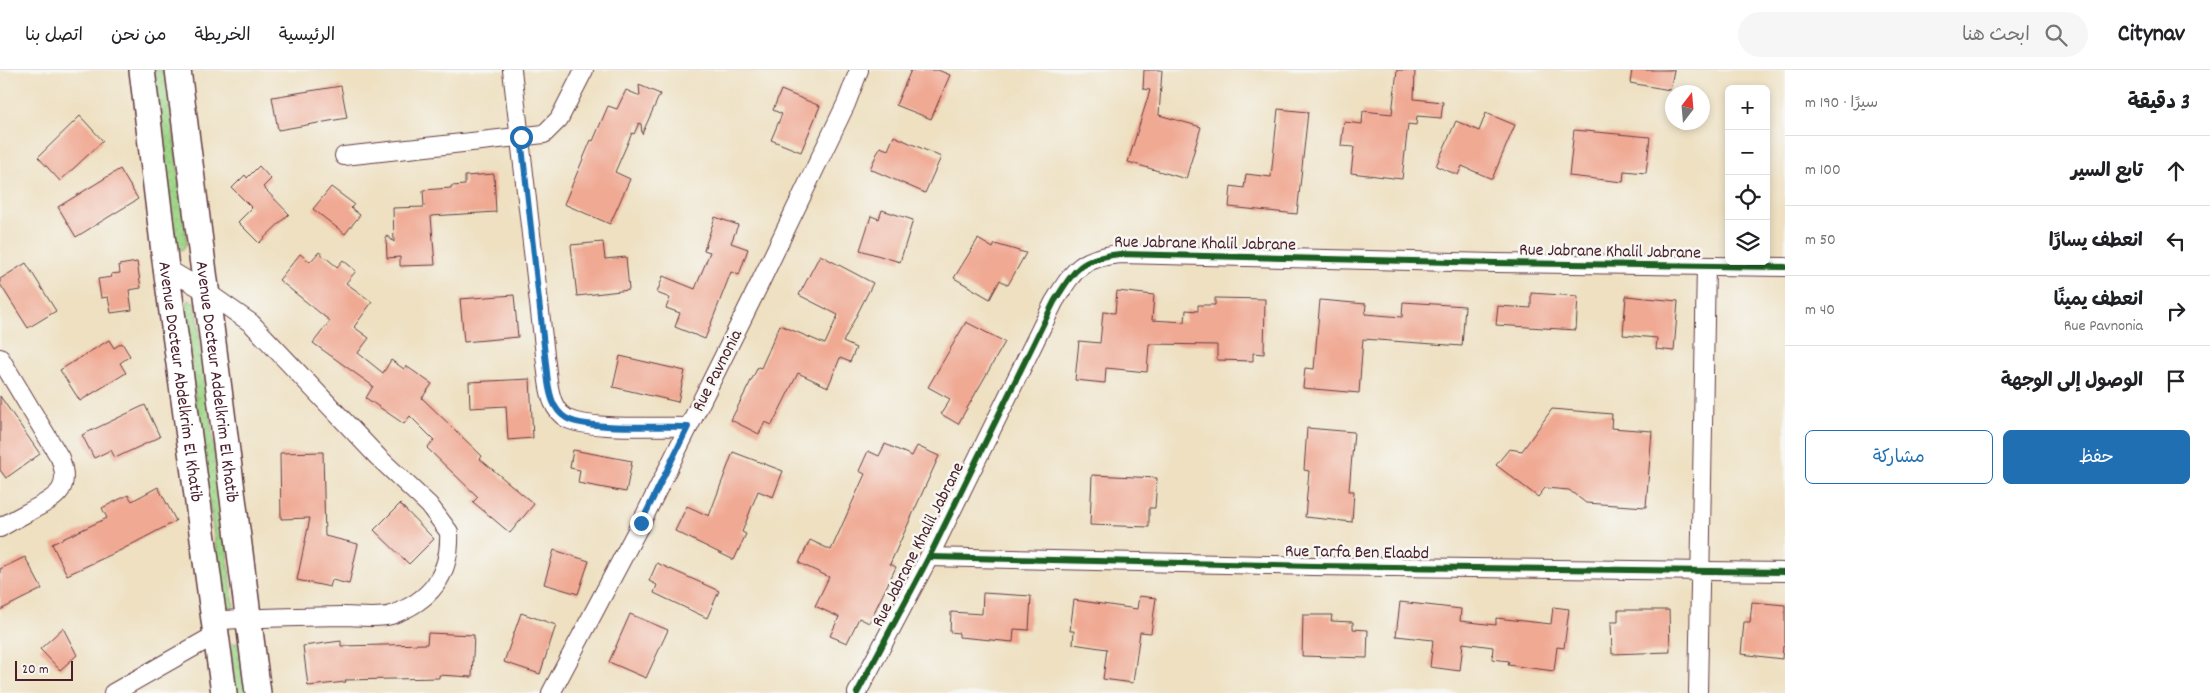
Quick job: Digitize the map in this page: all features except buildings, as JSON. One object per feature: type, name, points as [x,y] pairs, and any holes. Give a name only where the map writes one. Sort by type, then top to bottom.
[{"type":"main road","name":"Avenue Docteur Abdelkrim El Khatib","points":[[142,70],[166,268],[224,693]]},
{"type":"main road","name":"Avenue Docteur Addelkrim El Khatib","points":[[178,70],[258,693]]},
{"type":"street","points":[[512,70],[548,382],[550,395],[555,407],[567,419],[590,426],[688,427]]},
{"type":"street","points":[[344,156],[544,134],[559,119],[584,70]]},
{"type":"street","name":"Rue Pavnonia","points":[[551,693],[641,523],[831,136],[859,70]]},
{"type":"street","name":"Rue Jabrane Khalil Jabrane","points":[[857,693],[929,557],[1054,302],[1075,271],[1084,262],[1093,258],[1120,254],[1494,263],[1785,267]]},
{"type":"street","points":[[1698,693],[1706,266]]},
{"type":"street","points":[[113,693],[214,628],[248,617],[390,615],[427,596],[434,587],[448,558],[449,532],[429,506],[378,457],[250,323],[205,291],[166,268]]},
{"type":"street","points":[[0,358],[60,458],[65,479],[59,493],[52,500],[0,528]]},
{"type":"street","name":"Rue Tarfa Ben Elaabd","points":[[929,557],[1313,566],[1785,572]]},
{"type":"green space","points":[[154,70],[166,70],[187,243],[180,250],[176,244]]},
{"type":"green space","points":[[189,300],[196,303],[234,606],[230,612],[225,611],[200,440],[184,306]]},
{"type":"green space","points":[[232,644],[241,644],[248,693],[236,693],[230,649]]},
{"type":"cycle path","points":[[857,693],[929,557],[1054,302],[1073,274],[1087,263],[1106,256],[1120,254],[1495,263],[1785,267]]},
{"type":"cycle path","points":[[929,557],[1313,566],[1785,572]]},
{"type":"route","points":[[521,137],[548,382],[550,395],[555,407],[567,419],[590,426],[688,427],[641,523]]}]
